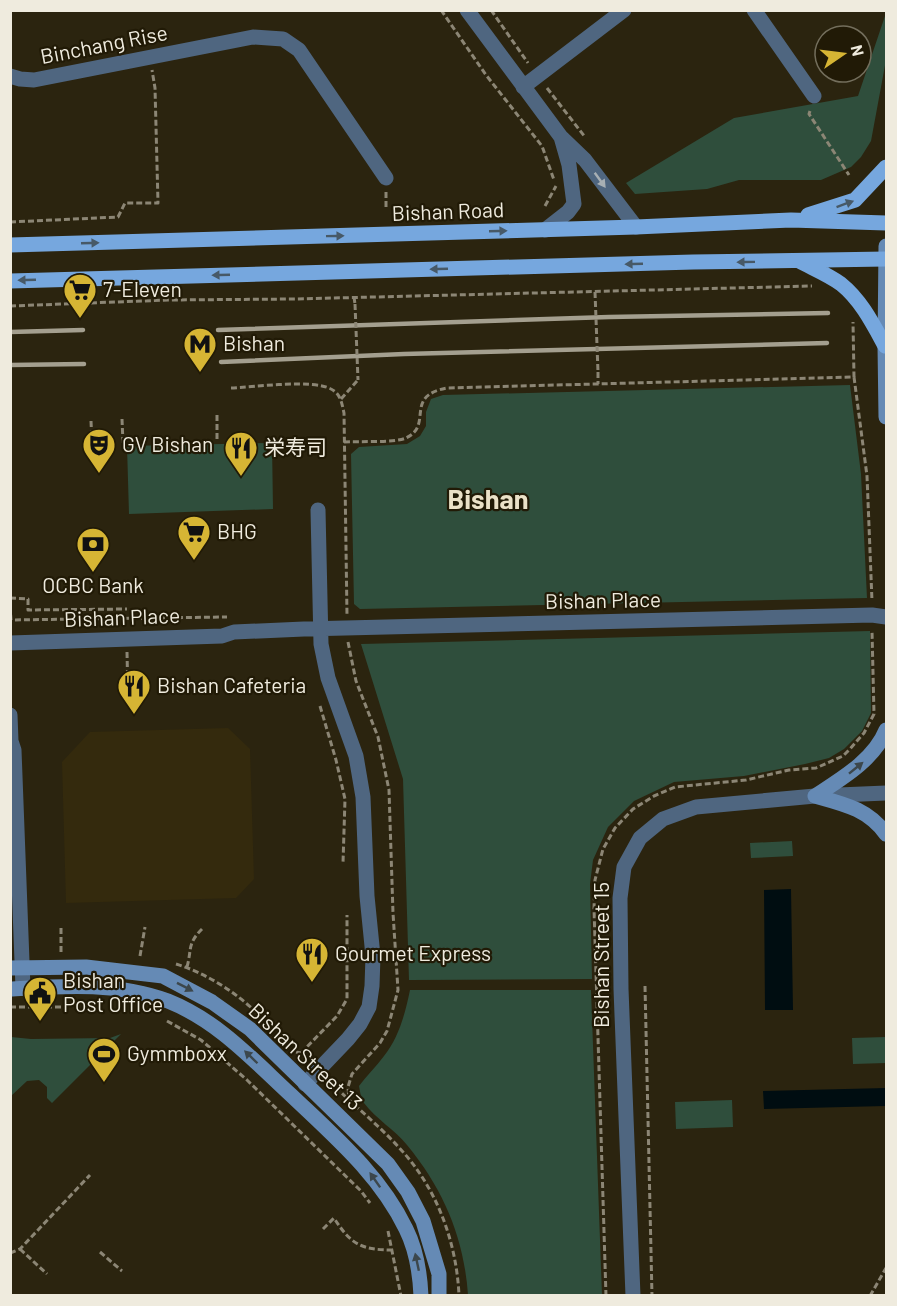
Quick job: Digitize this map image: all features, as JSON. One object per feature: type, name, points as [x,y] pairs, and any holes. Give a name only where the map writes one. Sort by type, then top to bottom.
[{"type":"main road","points":[[791,220],[827,211],[855,200],[886,167]]},
{"type":"main road","name":"Bishan Road","points":[[10,245],[545,230],[791,220],[886,223]]},
{"type":"main road","points":[[10,281],[886,259]]},
{"type":"main road","points":[[799,261],[839,282],[853,295],[869,317],[885,346]]},
{"type":"street","points":[[467,10],[561,137],[585,160],[636,227]]},
{"type":"street","points":[[523,87],[624,10]]},
{"type":"street","points":[[754,10],[814,96]]},
{"type":"street","name":"Binchang Rise","points":[[10,76],[34,80],[49,78],[253,37],[282,39],[299,50],[386,178]]},
{"type":"street","points":[[545,230],[568,212],[574,204],[569,165],[561,137]]},
{"type":"street","points":[[886,246],[886,417]]},
{"type":"street","points":[[305,1084],[360,1024],[369,1007],[373,956],[367,896],[363,796],[356,756],[328,678],[321,644],[318,510]]},
{"type":"street","name":"Bishan Place","points":[[10,632],[221,628],[233,625],[321,629],[879,616]]},
{"type":"street","name":"Bishan Place","points":[[10,643],[222,636],[233,625]]},
{"type":"street","points":[[10,715],[11,742],[14,750],[15,988]]},
{"type":"street","points":[[815,796],[865,760],[883,739],[886,730]]},
{"type":"street","name":"Bishan Street 15","points":[[633,1296],[621,989],[620,898],[624,867],[640,838],[663,819],[696,807],[815,796],[886,793]]},
{"type":"street","points":[[815,796],[854,807],[877,822],[886,834]]},
{"type":"street","points":[[10,885],[15,968]]},
{"type":"street","name":"Bishan Street 13","points":[[15,968],[86,967],[163,976],[212,1002],[250,1029],[388,1164],[408,1192],[423,1221],[439,1274],[439,1296]]},
{"type":"street","name":"Bishan Street 13","points":[[15,988],[85,986],[133,991],[168,1001],[187,1010],[229,1037],[373,1175],[406,1230],[415,1253],[421,1296]]},
{"type":"path","points":[[441,10],[486,75],[542,146],[556,186],[546,206]]},
{"type":"path","points":[[491,10],[538,76]]},
{"type":"path","points":[[10,222],[118,217],[125,203],[158,203],[155,88],[149,57]]},
{"type":"path","points":[[814,96],[809,114],[849,175]]},
{"type":"path","points":[[10,306],[814,286]]},
{"type":"path","points":[[595,292],[598,384]]},
{"type":"path","points":[[341,399],[358,380],[354,297]]},
{"type":"path","points":[[86,303],[87,311]]},
{"type":"path","points":[[606,1296],[594,908],[595,880],[603,849],[615,828],[633,809],[654,796],[675,787],[746,780],[789,770],[816,768],[843,756],[864,733],[874,714],[879,616],[867,476],[854,377],[852,318]]},
{"type":"path","points":[[344,442],[406,438],[416,430],[422,402],[426,395],[447,388],[854,377]]},
{"type":"path","points":[[231,388],[312,384],[333,390],[341,399],[345,413],[347,615]]},
{"type":"path","points":[[217,415],[217,441]]},
{"type":"path","points":[[122,419],[123,443]]},
{"type":"path","points":[[91,421],[92,444]]},
{"type":"path","points":[[10,598],[28,599],[28,610],[127,609]]},
{"type":"path","points":[[10,606],[11,620],[233,625]]},
{"type":"path","points":[[348,643],[356,681],[378,737],[389,790],[398,990],[387,1031],[375,1049],[352,1074],[348,1087],[349,1100],[410,1159],[434,1198],[450,1239],[458,1270],[459,1296]]},
{"type":"path","points":[[127,651],[128,697]]},
{"type":"path","points":[[318,699],[345,799],[343,863]]},
{"type":"path","points":[[301,1053],[337,1016],[345,1004],[347,915]]},
{"type":"path","points":[[140,956],[145,927]]},
{"type":"path","points":[[61,928],[61,952]]},
{"type":"path","points":[[187,967],[191,942],[202,929]]},
{"type":"path","points":[[645,986],[652,1296]]},
{"type":"path","points":[[10,1007],[62,1006]]},
{"type":"path","points":[[167,1021],[201,1040],[247,1080],[361,1191],[374,1207]]},
{"type":"path","points":[[10,1253],[20,1249],[90,1175]]},
{"type":"path","points":[[323,1229],[334,1218],[345,1236],[362,1247],[393,1250]]},
{"type":"path","points":[[386,1227],[393,1250],[401,1296]]},
{"type":"path","points":[[20,1249],[47,1274]]},
{"type":"path","points":[[100,1252],[122,1271]]},
{"type":"path","points":[[870,1296],[886,1268]]},
{"type":"shaded area","points":[[228,728],[250,749],[254,879],[236,898],[66,903],[62,762],[90,732]]},
{"type":"shaded area","points":[[791,889],[793,1010],[765,1010],[764,890]]},
{"type":"shaded area","points":[[886,1088],[886,1106],[764,1109],[763,1091]]},
{"type":"green space","points":[[886,16],[886,60],[871,141],[861,157],[851,167],[821,180],[739,180],[707,189],[635,194],[626,183],[734,118],[858,96],[862,84],[873,84],[873,52]]},
{"type":"green space","points":[[850,385],[861,474],[867,598],[360,609],[354,604],[351,454],[359,447],[407,444],[420,436],[426,426],[426,412],[431,399],[443,395]]},
{"type":"green space","points":[[272,443],[273,509],[129,514],[127,446]]},
{"type":"green space","points":[[870,631],[871,713],[862,731],[844,749],[829,758],[744,776],[674,782],[634,801],[608,827],[593,860],[590,884],[592,979],[409,980],[403,779],[361,644]]},
{"type":"green space","points":[[792,841],[793,856],[751,858],[750,843]]},
{"type":"green space","points":[[410,990],[591,990],[602,1295],[468,1295],[457,1234],[442,1197],[407,1145],[374,1114],[361,1097],[359,1086],[381,1060],[398,1033]]},
{"type":"green space","points":[[121,1034],[52,1103],[47,1098],[47,1087],[39,1080],[27,1081],[11,1096],[11,1037],[110,1038]]},
{"type":"green space","points":[[886,1037],[886,1063],[853,1064],[852,1038]]},
{"type":"green space","points":[[732,1100],[733,1127],[676,1129],[675,1102]]},
{"type":"railway","points":[[218,330],[609,317],[828,313]]},
{"type":"railway","points":[[10,332],[83,330]]},
{"type":"railway","points":[[221,362],[404,354],[827,343]]},
{"type":"railway","points":[[10,365],[84,364]]},
{"type":"place","name":"7-Eleven","points":[[80,319]]},
{"type":"place","name":"Bishan","points":[[200,373]]},
{"type":"place","name":"GV Bishan","points":[[99,474]]},
{"type":"place","name":"栄寿司","points":[[241,477]]},
{"type":"place","name":"BHG","points":[[194,561]]},
{"type":"place","name":"OCBC Bank","points":[[93,573]]},
{"type":"place","name":"Bishan Cafeteria","points":[[134,715]]},
{"type":"place","name":"Gourmet Express","points":[[312,983]]},
{"type":"place","name":"Bishan Post Office","points":[[40,1022]]},
{"type":"place","name":"Gymmboxx","points":[[104,1083]]},
{"type":"district","name":"Bishan","points":[[488,500]]}]
